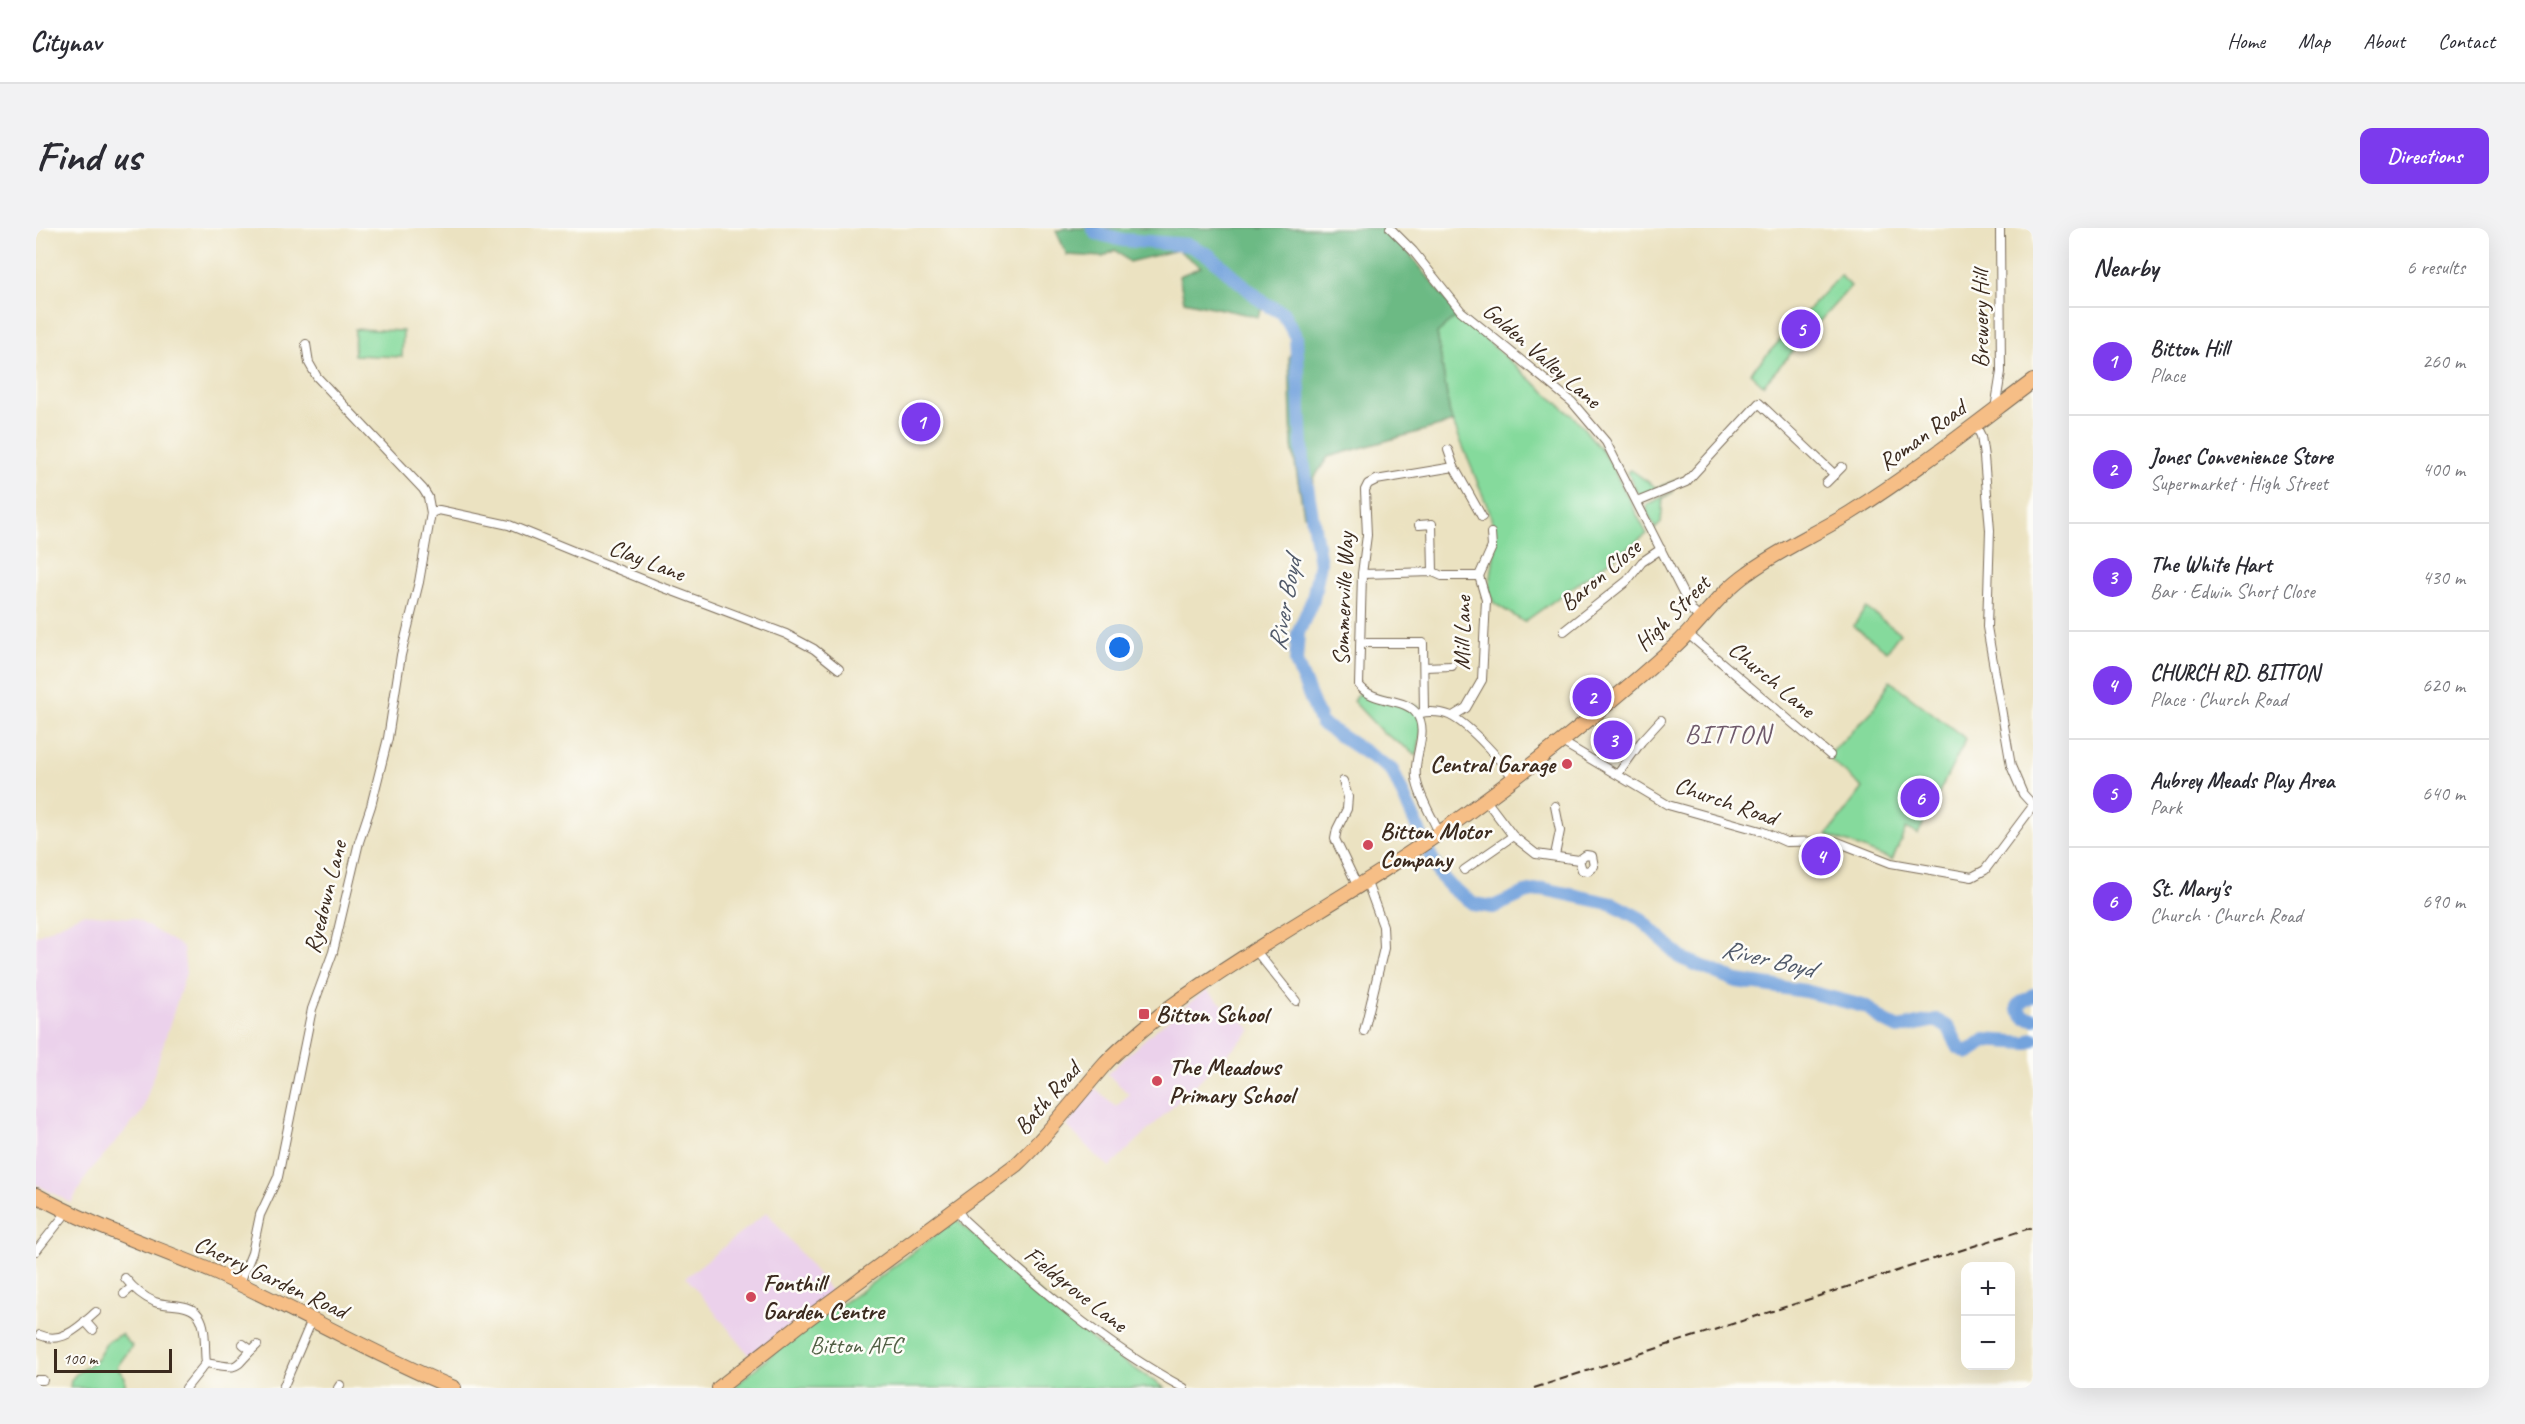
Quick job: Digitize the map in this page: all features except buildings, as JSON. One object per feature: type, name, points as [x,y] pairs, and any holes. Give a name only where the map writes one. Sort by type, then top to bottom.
[{"type":"main road","name":"Roman Road","points":[[1875,497],[2033,381]]},
{"type":"main road","name":"High Street","points":[[1514,778],[1562,742],[1688,634],[1717,599],[1746,574],[1774,555],[1875,497]]},
{"type":"main road","points":[[1437,834],[1514,778]]},
{"type":"main road","name":"Bath Road","points":[[719,1388],[1017,1164],[1041,1141],[1107,1063],[1137,1034],[1193,991],[1437,834]]},
{"type":"main road","name":"Cherry Garden Road","points":[[36,1195],[67,1212],[239,1284],[391,1360],[454,1388]]},
{"type":"street","name":"Golden Valley Lane","points":[[1390,228],[1413,251],[1461,311],[1572,402],[1595,427],[1606,442],[1692,611],[1701,619]]},
{"type":"street","name":"Brewery Hill","points":[[1995,410],[2001,372],[2000,228]]},
{"type":"street","points":[[306,344],[309,363],[317,377],[423,489],[428,497],[431,513]]},
{"type":"street","points":[[1637,502],[1686,482],[1759,403],[1835,475]]},
{"type":"street","name":"Church Road","points":[[1562,742],[1668,805],[1761,831],[1786,842],[1835,841],[1891,863],[1971,877],[1985,870],[2033,805],[2023,794],[2011,766],[1987,627],[1990,530],[1984,456],[1981,436],[1975,424]]},
{"type":"street","points":[[1448,450],[1454,467],[1482,517]]},
{"type":"street","name":"Sommerville Way","points":[[1421,713],[1366,694],[1359,685],[1362,574],[1367,535],[1365,490],[1368,483],[1376,480],[1454,467]]},
{"type":"street","points":[[1826,483],[1842,467]]},
{"type":"street","name":"Clay Lane","points":[[431,513],[439,510],[509,525],[654,584],[786,634],[814,649],[839,669]]},
{"type":"street","name":"Ryedown Lane","points":[[239,1284],[252,1253],[260,1215],[278,1177],[312,1009],[333,952],[359,842],[376,790],[431,513]]},
{"type":"street","points":[[1419,525],[1432,524],[1433,572]]},
{"type":"street","points":[[1362,574],[1433,572],[1442,576],[1479,576],[1492,547],[1491,533]]},
{"type":"street","name":"Baron Close","points":[[1564,631],[1627,581],[1642,562],[1661,549]]},
{"type":"street","name":"Mill Lane","points":[[1453,716],[1466,708],[1482,680],[1486,600],[1479,576]]},
{"type":"street","name":"Church Lane","points":[[1688,634],[1830,755]]},
{"type":"street","points":[[1366,643],[1424,643],[1422,732],[1416,779],[1437,834]]},
{"type":"street","points":[[1424,667],[1452,666]]},
{"type":"street","points":[[1421,713],[1453,716],[1501,760],[1514,778]]},
{"type":"street","points":[[1618,774],[1641,742],[1661,720]]},
{"type":"street","points":[[1343,781],[1348,797],[1347,809],[1337,829],[1335,839],[1362,883],[1383,927],[1380,971],[1364,1031]]},
{"type":"street","points":[[1485,799],[1513,836],[1536,854],[1579,860]]},
{"type":"street","points":[[1555,806],[1560,831],[1555,855]]},
{"type":"street","points":[[1464,870],[1513,836]]},
{"type":"street","points":[[1256,951],[1296,1001]]},
{"type":"street","name":"Fieldgrove Lane","points":[[956,1208],[964,1220],[1046,1293],[1108,1341],[1184,1388]]},
{"type":"street","points":[[36,1251],[67,1212]]},
{"type":"street","points":[[125,1278],[132,1287],[154,1301],[186,1307],[199,1315],[206,1363],[186,1388]]},
{"type":"street","points":[[124,1294],[132,1287]]},
{"type":"street","points":[[37,1335],[53,1338],[64,1337],[96,1312]]},
{"type":"street","points":[[283,1388],[312,1320]]},
{"type":"street","points":[[85,1321],[93,1330]]},
{"type":"street","points":[[206,1363],[233,1368],[243,1362],[254,1347],[243,1344]]},
{"type":"shaded area","points":[[82,914],[134,918],[183,947],[186,973],[142,1112],[89,1172],[71,1203],[36,1184],[36,936]]},
{"type":"shaded area","name":"The Meadows Primary School","points":[[1206,990],[1252,1030],[1110,1167],[1067,1126],[1094,1088],[1116,1107],[1129,1094],[1107,1074],[1148,1036]]},
{"type":"shaded area","points":[[767,1212],[832,1292],[751,1357],[686,1277]]},
{"type":"green space","points":[[1066,228],[1385,228],[1409,253],[1458,315],[1437,333],[1450,415],[1454,422],[1328,457],[1314,478],[1310,513],[1304,515],[1292,446],[1289,358],[1296,337],[1283,313],[1265,303],[1258,317],[1184,301],[1179,276],[1201,267],[1178,250],[1129,262],[1115,250],[1103,257],[1067,255],[1056,231]]},
{"type":"green space","points":[[1840,275],[1851,286],[1763,385],[1750,373]]},
{"type":"green space","points":[[1458,315],[1579,422],[1608,459],[1647,534],[1524,622],[1494,603],[1489,591],[1496,541],[1490,513],[1450,415],[1437,333]]},
{"type":"green space","points":[[355,329],[403,331],[402,357],[354,355]]},
{"type":"green space","points":[[1631,470],[1657,488],[1682,478],[1684,480],[1642,495],[1636,491],[1628,472]]},
{"type":"green space","points":[[1674,491],[1663,498],[1661,523],[1655,529],[1647,511],[1647,505]]},
{"type":"green space","points":[[1866,608],[1900,633],[1887,651],[1853,626]]},
{"type":"green space","points":[[1890,681],[1966,739],[1918,834],[1906,828],[1892,860],[1827,835],[1863,788],[1827,757],[1872,711]]},
{"type":"green space","points":[[1361,691],[1419,707],[1424,717],[1417,755],[1382,732],[1353,701]]},
{"type":"green space","name":"Bitton AFC","points":[[956,1219],[1101,1347],[1165,1388],[733,1388],[798,1332],[863,1290]]},
{"type":"green space","points":[[121,1334],[132,1346],[117,1367],[125,1377],[125,1388],[70,1388],[71,1380],[76,1374],[97,1359],[107,1342]]},
{"type":"waterway","name":"River Boyd","points":[[1093,228],[1096,233],[1123,240],[1189,245],[1210,256],[1264,303],[1283,313],[1296,337],[1303,462],[1320,563],[1313,599],[1298,633],[1296,662],[1321,723],[1392,770],[1440,875],[1452,888],[1474,904],[1493,907],[1525,893],[1544,889],[1613,904],[1641,919],[1681,958],[1737,981],[1805,991],[1867,1007],[1882,1020],[1898,1028],[1936,1020],[1949,1028],[1959,1048],[1969,1053],[1985,1040],[2027,1043],[2033,1039]]},
{"type":"waterway","name":"River Boyd","points":[[2033,995],[2018,1005],[2018,1009],[2025,1017],[2033,1019]]},
{"type":"railway","points":[[1534,1388],[2033,1227]]},
{"type":"place","name":"Aubrey Meads Play Area","points":[[1801,329]]},
{"type":"place","name":"Bitton Hill","points":[[921,422]]},
{"type":"place","name":"Jones Convenience Store","points":[[1592,697]]},
{"type":"place","name":"The White Hart","points":[[1613,740]]},
{"type":"place","name":"Central Garage","points":[[1567,764]]},
{"type":"place","name":"St. Mary's","points":[[1920,798]]},
{"type":"place","name":"Bitton Motor Company","points":[[1368,845]]},
{"type":"place","name":"CHURCH RD. BITTON","points":[[1821,856]]},
{"type":"place","name":"Bitton School","points":[[1144,1014]]},
{"type":"place","name":"The Meadows Primary School","points":[[1157,1081]]},
{"type":"place","name":"Fonthill Garden Centre","points":[[751,1297]]},
{"type":"district","name":"BITTON","points":[[1728,734]]}]
